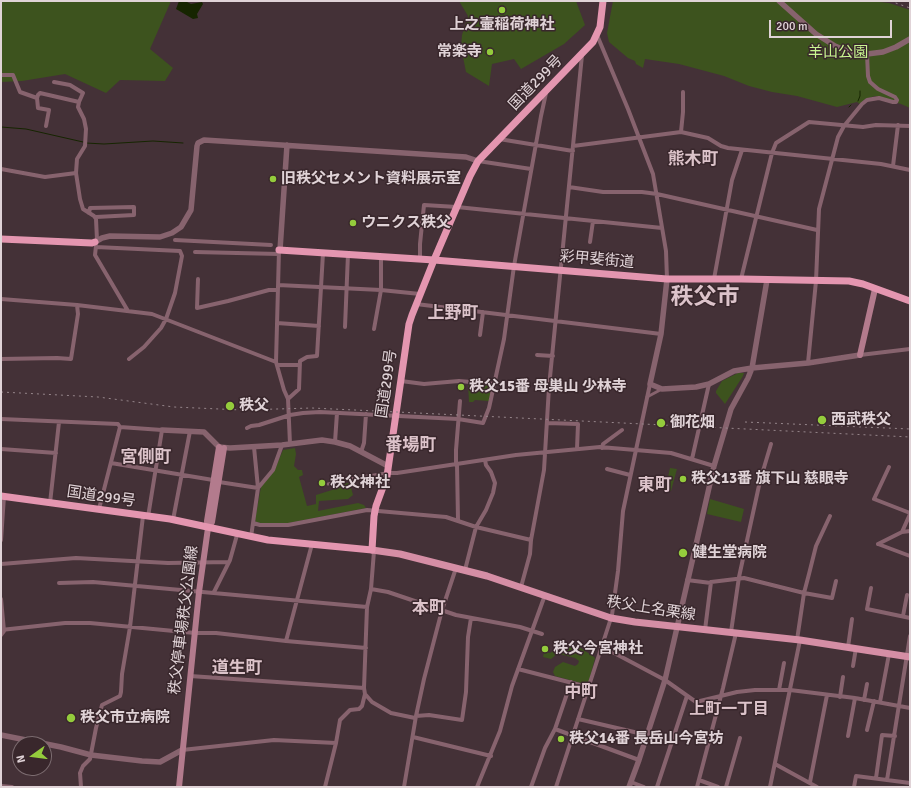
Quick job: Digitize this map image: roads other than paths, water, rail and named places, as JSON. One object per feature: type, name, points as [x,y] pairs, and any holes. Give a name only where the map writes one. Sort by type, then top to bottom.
[{"type":"highway","name":"国道299号","points":[[3,496],[173,520],[250,538],[373,551],[374,511],[388,470],[409,324],[434,260],[470,176],[478,161],[593,42],[600,27],[603,1]]},
{"type":"highway","points":[[1,239],[96,243]]},
{"type":"highway","name":"彩甲斐街道","points":[[279,251],[381,256],[667,280],[741,279],[849,281],[863,284],[910,301]]},
{"type":"main road","points":[[860,355],[875,289]]},
{"type":"main road","name":"秩父停車場秩父公園線","points":[[179,787],[199,592],[208,528],[207,522],[222,447]]},
{"type":"main road","name":"秩父上名栗線","points":[[373,551],[400,554],[465,570],[521,587],[611,618],[634,622],[799,640],[908,656]]},
{"type":"street","points":[[778,1],[816,34],[835,46],[847,51],[867,54],[883,52],[910,39]]},
{"type":"street","points":[[556,787],[611,618],[616,590],[623,511],[661,334],[667,280],[666,253],[653,174],[597,35]]},
{"type":"street","points":[[521,587],[530,554],[546,452],[549,388],[582,54]]},
{"type":"street","points":[[808,363],[816,281],[819,209],[838,137],[844,126],[867,100],[879,98],[896,102],[897,100],[895,97],[870,82],[868,76],[867,54]]},
{"type":"street","points":[[1,75],[13,75],[19,92],[37,98]]},
{"type":"street","points":[[54,82],[70,85],[83,93],[78,108],[84,119],[86,129],[85,146],[76,159],[76,174],[82,208],[89,213],[96,217],[134,215],[134,207],[90,208],[89,213]]},
{"type":"street","points":[[247,428],[290,415],[309,412],[396,415],[458,419],[483,423],[489,408],[504,338],[514,266],[547,90]]},
{"type":"street","points":[[681,132],[683,92]]},
{"type":"street","points":[[46,126],[49,110],[38,108],[37,98],[40,93],[79,102]]},
{"type":"street","points":[[741,279],[756,215],[776,143],[808,122],[863,127],[876,125],[910,126]]},
{"type":"street","points":[[893,166],[898,125]]},
{"type":"street","points":[[573,146],[681,132],[708,138],[721,146],[742,150],[893,166],[910,170]]},
{"type":"street","points":[[499,139],[573,151]]},
{"type":"street","points":[[96,243],[110,236],[160,237],[172,233],[182,227],[191,210],[197,146],[204,140],[466,157],[478,161],[532,169]]},
{"type":"street","points":[[287,146],[277,288],[276,364],[288,399],[290,415],[290,444]]},
{"type":"street","points":[[714,280],[732,180],[742,150]]},
{"type":"street","points":[[1,170],[45,177],[76,174]]},
{"type":"street","points":[[569,187],[603,192],[642,192],[657,194],[756,215],[817,230]]},
{"type":"street","points":[[420,259],[424,205],[662,228]]},
{"type":"street","points":[[96,217],[95,256],[128,311]]},
{"type":"street","points":[[590,242],[593,221]]},
{"type":"street","points":[[175,240],[271,245]]},
{"type":"street","points":[[96,243],[180,251],[182,256],[175,293],[166,319],[144,347],[129,359]]},
{"type":"street","points":[[195,252],[279,251]]},
{"type":"street","points":[[288,399],[299,389],[300,361],[307,357],[317,356],[323,252]]},
{"type":"street","points":[[345,327],[348,254]]},
{"type":"street","points":[[374,329],[381,290],[381,256]]},
{"type":"street","points":[[198,279],[197,308],[230,301],[277,288],[321,287],[381,290],[420,294]]},
{"type":"street","points":[[644,787],[630,785],[665,680],[714,466],[731,409],[752,368],[767,280]]},
{"type":"street","points":[[1,300],[77,305],[152,314],[276,364],[300,365]]},
{"type":"street","points":[[416,304],[661,334]]},
{"type":"street","points":[[1,359],[71,359],[78,314],[77,305]]},
{"type":"street","points":[[480,335],[483,312]]},
{"type":"street","points":[[277,323],[319,326]]},
{"type":"street","points":[[650,384],[662,389],[696,388],[709,384],[734,371],[808,363],[910,349]]},
{"type":"street","points":[[537,355],[553,356]]},
{"type":"street","points":[[400,381],[428,384],[459,381],[494,384]]},
{"type":"street","points":[[692,459],[709,384]]},
{"type":"street","points":[[647,397],[662,389]]},
{"type":"street","points":[[458,520],[456,464],[460,401]]},
{"type":"street","points":[[335,442],[337,413]]},
{"type":"street","points":[[361,452],[364,443],[366,414]]},
{"type":"street","points":[[1,419],[118,424],[120,427],[204,432],[222,447],[254,447],[322,440],[350,446],[388,470],[397,473],[516,455],[602,448],[671,453],[714,466]]},
{"type":"street","points":[[50,503],[59,422]]},
{"type":"street","points":[[548,423],[578,424],[577,449]]},
{"type":"street","points":[[99,509],[120,427]]},
{"type":"street","points":[[81,787],[80,773],[83,766],[90,759],[102,705],[120,696],[121,692],[134,585],[145,516],[156,470],[162,430]]},
{"type":"street","points":[[602,448],[603,444],[622,430]]},
{"type":"street","points":[[173,520],[190,431]]},
{"type":"street","points":[[697,787],[723,688],[734,632],[739,578],[760,481],[771,444]]},
{"type":"street","points":[[258,488],[273,470],[282,445]]},
{"type":"street","points":[[250,538],[258,488],[254,447]]},
{"type":"street","points":[[1,449],[56,453]]},
{"type":"street","points":[[465,570],[476,527],[486,510],[493,493],[495,483],[485,460]]},
{"type":"street","points":[[111,463],[258,488]]},
{"type":"street","points":[[889,467],[874,499],[910,514],[902,532]]},
{"type":"street","points":[[607,469],[630,475]]},
{"type":"street","points":[[328,484],[388,470]]},
{"type":"street","points":[[1,538],[3,496]]},
{"type":"street","points":[[253,523],[260,525],[288,525],[363,510],[446,517],[476,527],[531,540]]},
{"type":"street","points":[[770,787],[799,640],[804,593],[816,546],[830,516]]},
{"type":"street","points":[[910,531],[902,532],[878,544],[910,556]]},
{"type":"street","points":[[214,592],[229,562],[237,535]]},
{"type":"street","points":[[286,641],[312,544]]},
{"type":"street","points":[[325,787],[340,720],[350,710],[359,709],[362,706],[365,694],[367,607],[371,589],[373,551]]},
{"type":"street","points":[[1,564],[76,558],[168,563],[229,562]]},
{"type":"street","points":[[404,787],[416,717],[442,610],[456,568]]},
{"type":"street","points":[[687,580],[710,583],[744,578],[804,593],[832,598],[836,581]]},
{"type":"street","points":[[60,583],[93,582],[134,585],[199,592],[214,592],[296,602],[367,607]]},
{"type":"street","points":[[705,630],[710,583]]},
{"type":"street","points":[[870,588],[867,609],[910,618]]},
{"type":"street","points":[[371,589],[388,592],[456,615],[520,627],[542,634]]},
{"type":"street","points":[[477,787],[500,731],[507,702],[545,595]]},
{"type":"street","points":[[903,616],[907,595]]},
{"type":"street","points":[[1,599],[1,635]]},
{"type":"street","points":[[365,694],[372,702],[391,713],[416,717],[429,715],[462,720],[466,692],[468,637],[471,618]]},
{"type":"street","points":[[848,647],[852,619]]},
{"type":"street","points":[[2,630],[65,623],[90,623],[195,633],[216,633],[366,648]]},
{"type":"street","points":[[887,780],[910,636]]},
{"type":"street","points":[[601,646],[665,680],[696,702],[755,690],[790,690],[855,698],[910,708]]},
{"type":"street","points":[[853,666],[856,648]]},
{"type":"street","points":[[880,702],[889,652]]},
{"type":"street","points":[[779,690],[784,663]]},
{"type":"street","points":[[518,669],[588,687]]},
{"type":"street","points":[[190,676],[364,688]]},
{"type":"street","points":[[840,697],[843,677]]},
{"type":"street","points":[[531,787],[545,748],[555,729],[571,682]]},
{"type":"street","points":[[864,700],[867,684]]},
{"type":"street","points":[[810,782],[827,695]]},
{"type":"street","points":[[657,787],[686,696]]},
{"type":"street","points":[[848,736],[855,698]]},
{"type":"street","points":[[867,730],[874,701]]},
{"type":"street","points":[[578,719],[647,735]]},
{"type":"street","points":[[555,729],[639,760]]},
{"type":"street","points":[[1,735],[91,755],[160,762],[182,750],[276,740],[336,743]]},
{"type":"street","points":[[876,778],[882,735],[895,736]]},
{"type":"street","points":[[412,737],[491,756]]},
{"type":"street","points":[[726,787],[740,738]]},
{"type":"street","points":[[775,764],[817,787]]},
{"type":"street","points":[[854,787],[856,776],[910,783]]},
{"type":"street","points":[[699,780],[718,787]]},
{"type":"street","points":[[1,786],[12,787]]},
{"type":"waterway","points":[[858,101],[860,91]]},
{"type":"waterway","points":[[1,127],[26,129],[83,142]]},
{"type":"waterway","points":[[86,143],[104,144],[153,141],[183,143]]},
{"type":"railway","points":[[890,1],[910,8]]},
{"type":"railway","points":[[1,392],[98,397],[174,407],[242,410],[312,408],[910,437]]},
{"type":"railway","points":[[745,422],[910,429]]},
{"type":"place","name":"上之壷稲荷神社","points":[[502,10]]},
{"type":"place","name":"常楽寺","points":[[490,52]]},
{"type":"place","name":"旧秩父セメント資料展示室","points":[[273,179]]},
{"type":"place","name":"ウニクス秩父","points":[[353,223]]},
{"type":"place","name":"秩父15番 母巣山 少林寺","points":[[461,387]]},
{"type":"place","name":"秩父","points":[[230,406]]},
{"type":"place","name":"西武秩父","points":[[822,420]]},
{"type":"place","name":"御花畑","points":[[661,423]]},
{"type":"place","name":"秩父13番 旗下山 慈眼寺","points":[[683,479]]},
{"type":"place","name":"秩父神社","points":[[322,483]]},
{"type":"place","name":"健生堂病院","points":[[683,553]]},
{"type":"place","name":"秩父今宮神社","points":[[545,649]]},
{"type":"place","name":"秩父市立病院","points":[[71,718]]},
{"type":"place","name":"秩父14番 長岳山今宮坊","points":[[561,739]]},
{"type":"district","name":"熊木町","points":[[693,160]]},
{"type":"district","name":"秩父市","points":[[705,298]]},
{"type":"district","name":"上野町","points":[[453,314]]},
{"type":"district","name":"番場町","points":[[411,446]]},
{"type":"district","name":"宮側町","points":[[146,458]]},
{"type":"district","name":"東町","points":[[655,486]]},
{"type":"district","name":"本町","points":[[429,609]]},
{"type":"district","name":"道生町","points":[[237,669]]},
{"type":"district","name":"中町","points":[[581,693]]},
{"type":"district","name":"上町一丁目","points":[[729,710]]},
{"type":"park label","name":"羊山公園","points":[[838,53]]}]
